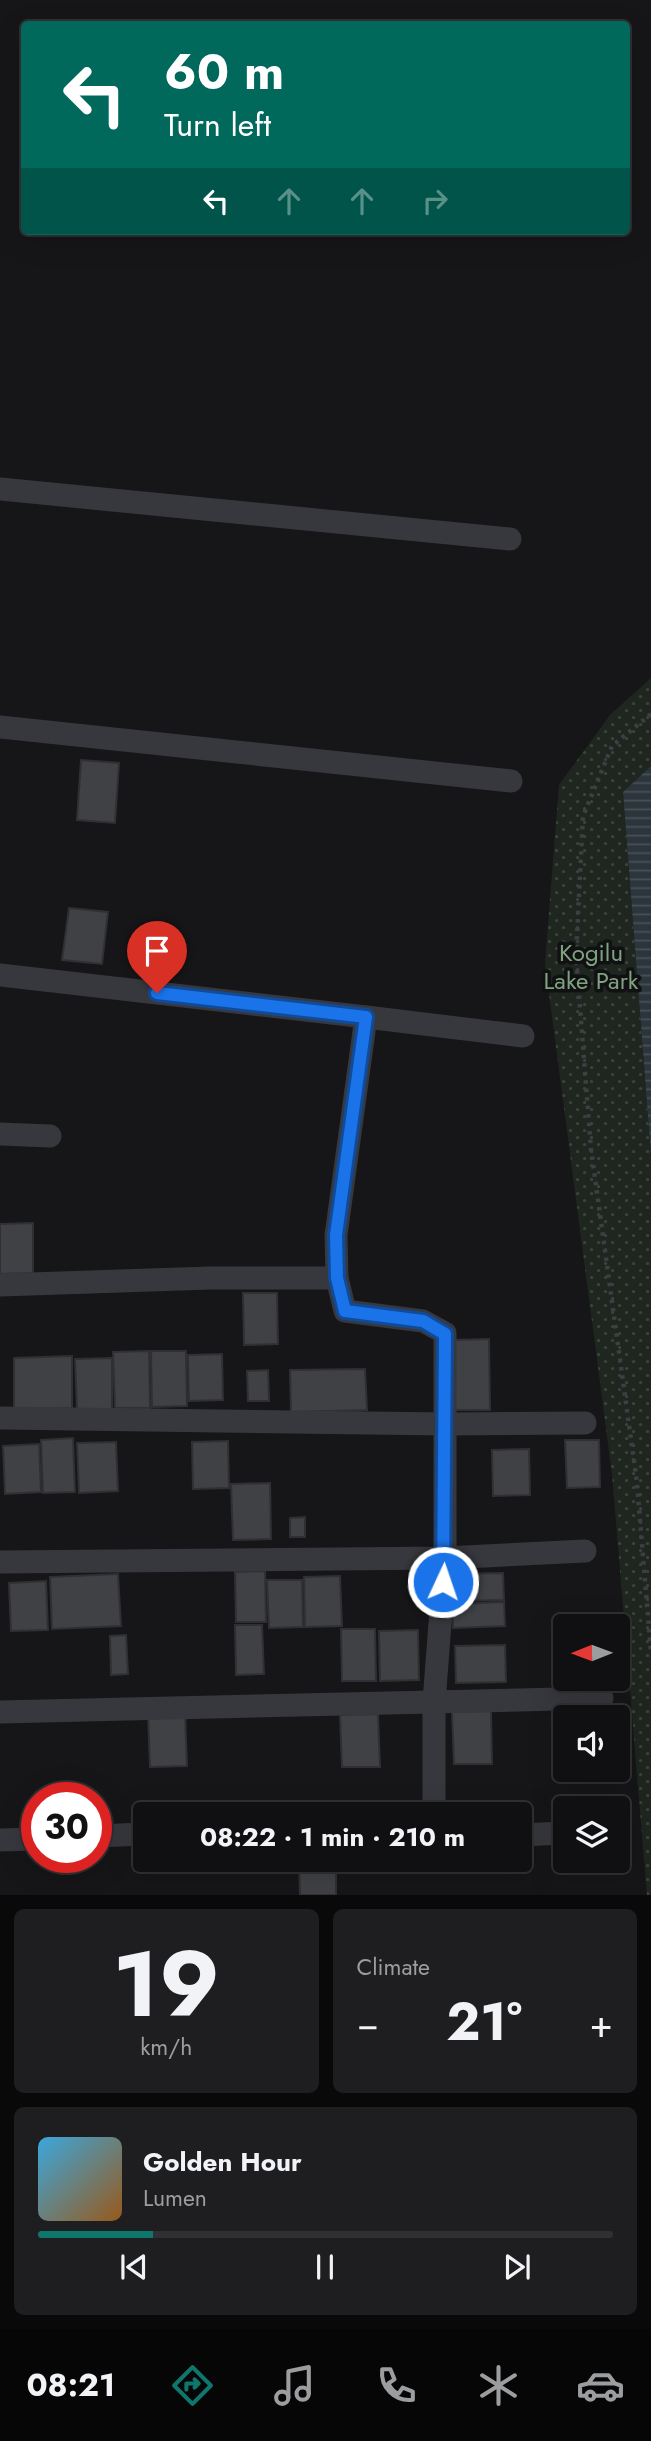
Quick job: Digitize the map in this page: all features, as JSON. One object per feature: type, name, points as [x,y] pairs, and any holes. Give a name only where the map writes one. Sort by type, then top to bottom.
[{"type":"street","points":[[0,489],[510,539]]},
{"type":"street","points":[[0,727],[511,781]]},
{"type":"street","points":[[0,975],[523,1036]]},
{"type":"street","points":[[366,1017],[336,1235],[337,1278],[345,1311],[423,1321],[445,1334],[445,1558],[434,1702],[434,1802]]},
{"type":"street","points":[[0,1134],[50,1136]]},
{"type":"street","points":[[0,1285],[210,1278],[337,1278]]},
{"type":"street","points":[[0,1418],[446,1424],[585,1423]]},
{"type":"street","points":[[0,1562],[445,1558],[585,1551]]},
{"type":"street","points":[[0,1712],[602,1698]]},
{"type":"street","points":[[112,1835],[133,1834]]},
{"type":"street","points":[[532,1834],[553,1834]]},
{"type":"street","points":[[0,1840],[21,1839]]},
{"type":"path","points":[[651,714],[612,746],[583,816],[576,956],[591,1149],[637,1483],[651,1653]]},
{"type":"green space","name":"Kogilu Lake Park","points":[[651,678],[651,766],[623,792],[651,1155],[651,1895],[647,1895],[630,1691],[630,1614],[624,1614],[612,1474],[545,963],[559,785],[610,715]]},
{"type":"shaded area","points":[[651,766],[651,1155],[623,792]]},
{"type":"building","points":[[81,760],[119,763],[115,823],[77,820]]},
{"type":"building","points":[[69,908],[108,912],[102,964],[62,960]]},
{"type":"building","points":[[33,1223],[33,1273],[0,1274],[0,1224]]},
{"type":"building","points":[[243,1293],[277,1293],[278,1344],[244,1345]]},
{"type":"building","points":[[489,1339],[490,1410],[452,1410],[451,1340]]},
{"type":"building","points":[[149,1351],[150,1408],[115,1408],[113,1352]]},
{"type":"building","points":[[151,1351],[186,1351],[187,1406],[152,1407]]},
{"type":"building","points":[[222,1354],[223,1400],[189,1401],[188,1355]]},
{"type":"building","points":[[72,1356],[72,1408],[14,1409],[14,1358]]},
{"type":"building","points":[[112,1358],[112,1409],[77,1410],[75,1359]]},
{"type":"building","points":[[365,1369],[367,1410],[291,1412],[290,1370]]},
{"type":"building","points":[[268,1370],[269,1401],[248,1401],[247,1371]]},
{"type":"building","points":[[73,1438],[75,1492],[43,1493],[41,1440]]},
{"type":"building","points":[[565,1440],[599,1440],[600,1487],[567,1488]]},
{"type":"building","points":[[228,1441],[229,1488],[193,1489],[192,1442]]},
{"type":"building","points":[[116,1442],[118,1491],[79,1493],[77,1443]]},
{"type":"building","points":[[39,1444],[41,1492],[5,1494],[3,1446]]},
{"type":"building","points":[[529,1449],[530,1495],[493,1496],[492,1450]]},
{"type":"building","points":[[270,1483],[271,1539],[233,1540],[231,1484]]},
{"type":"building","points":[[305,1517],[305,1537],[290,1537],[290,1518]]},
{"type":"building","points":[[265,1571],[266,1622],[236,1622],[235,1572]]},
{"type":"building","points":[[503,1573],[504,1600],[453,1601],[453,1574]]},
{"type":"building","points":[[118,1574],[121,1626],[52,1629],[50,1577]]},
{"type":"building","points":[[340,1576],[342,1626],[305,1627],[304,1577]]},
{"type":"building","points":[[267,1580],[302,1580],[303,1627],[269,1628]]},
{"type":"building","points":[[46,1581],[48,1630],[11,1631],[9,1583]]},
{"type":"building","points":[[504,1602],[505,1626],[453,1628],[453,1604]]},
{"type":"building","points":[[235,1625],[262,1625],[264,1674],[236,1675]]},
{"type":"building","points":[[341,1629],[375,1629],[376,1681],[342,1681]]},
{"type":"building","points":[[418,1630],[419,1680],[380,1681],[379,1631]]},
{"type":"building","points":[[126,1635],[128,1674],[111,1675],[110,1636]]},
{"type":"building","points":[[505,1645],[506,1682],[456,1683],[455,1646]]},
{"type":"building","points":[[491,1711],[492,1764],[454,1764],[452,1712]]},
{"type":"building","points":[[148,1713],[185,1713],[187,1766],[150,1767]]},
{"type":"building","points":[[378,1714],[380,1767],[342,1767],[340,1715]]},
{"type":"building","points":[[299,1872],[336,1872],[336,1895],[300,1895]]},
{"type":"route","points":[[157,993],[366,1017],[336,1235],[337,1278],[345,1311],[423,1321],[445,1334],[443,1582]]}]
